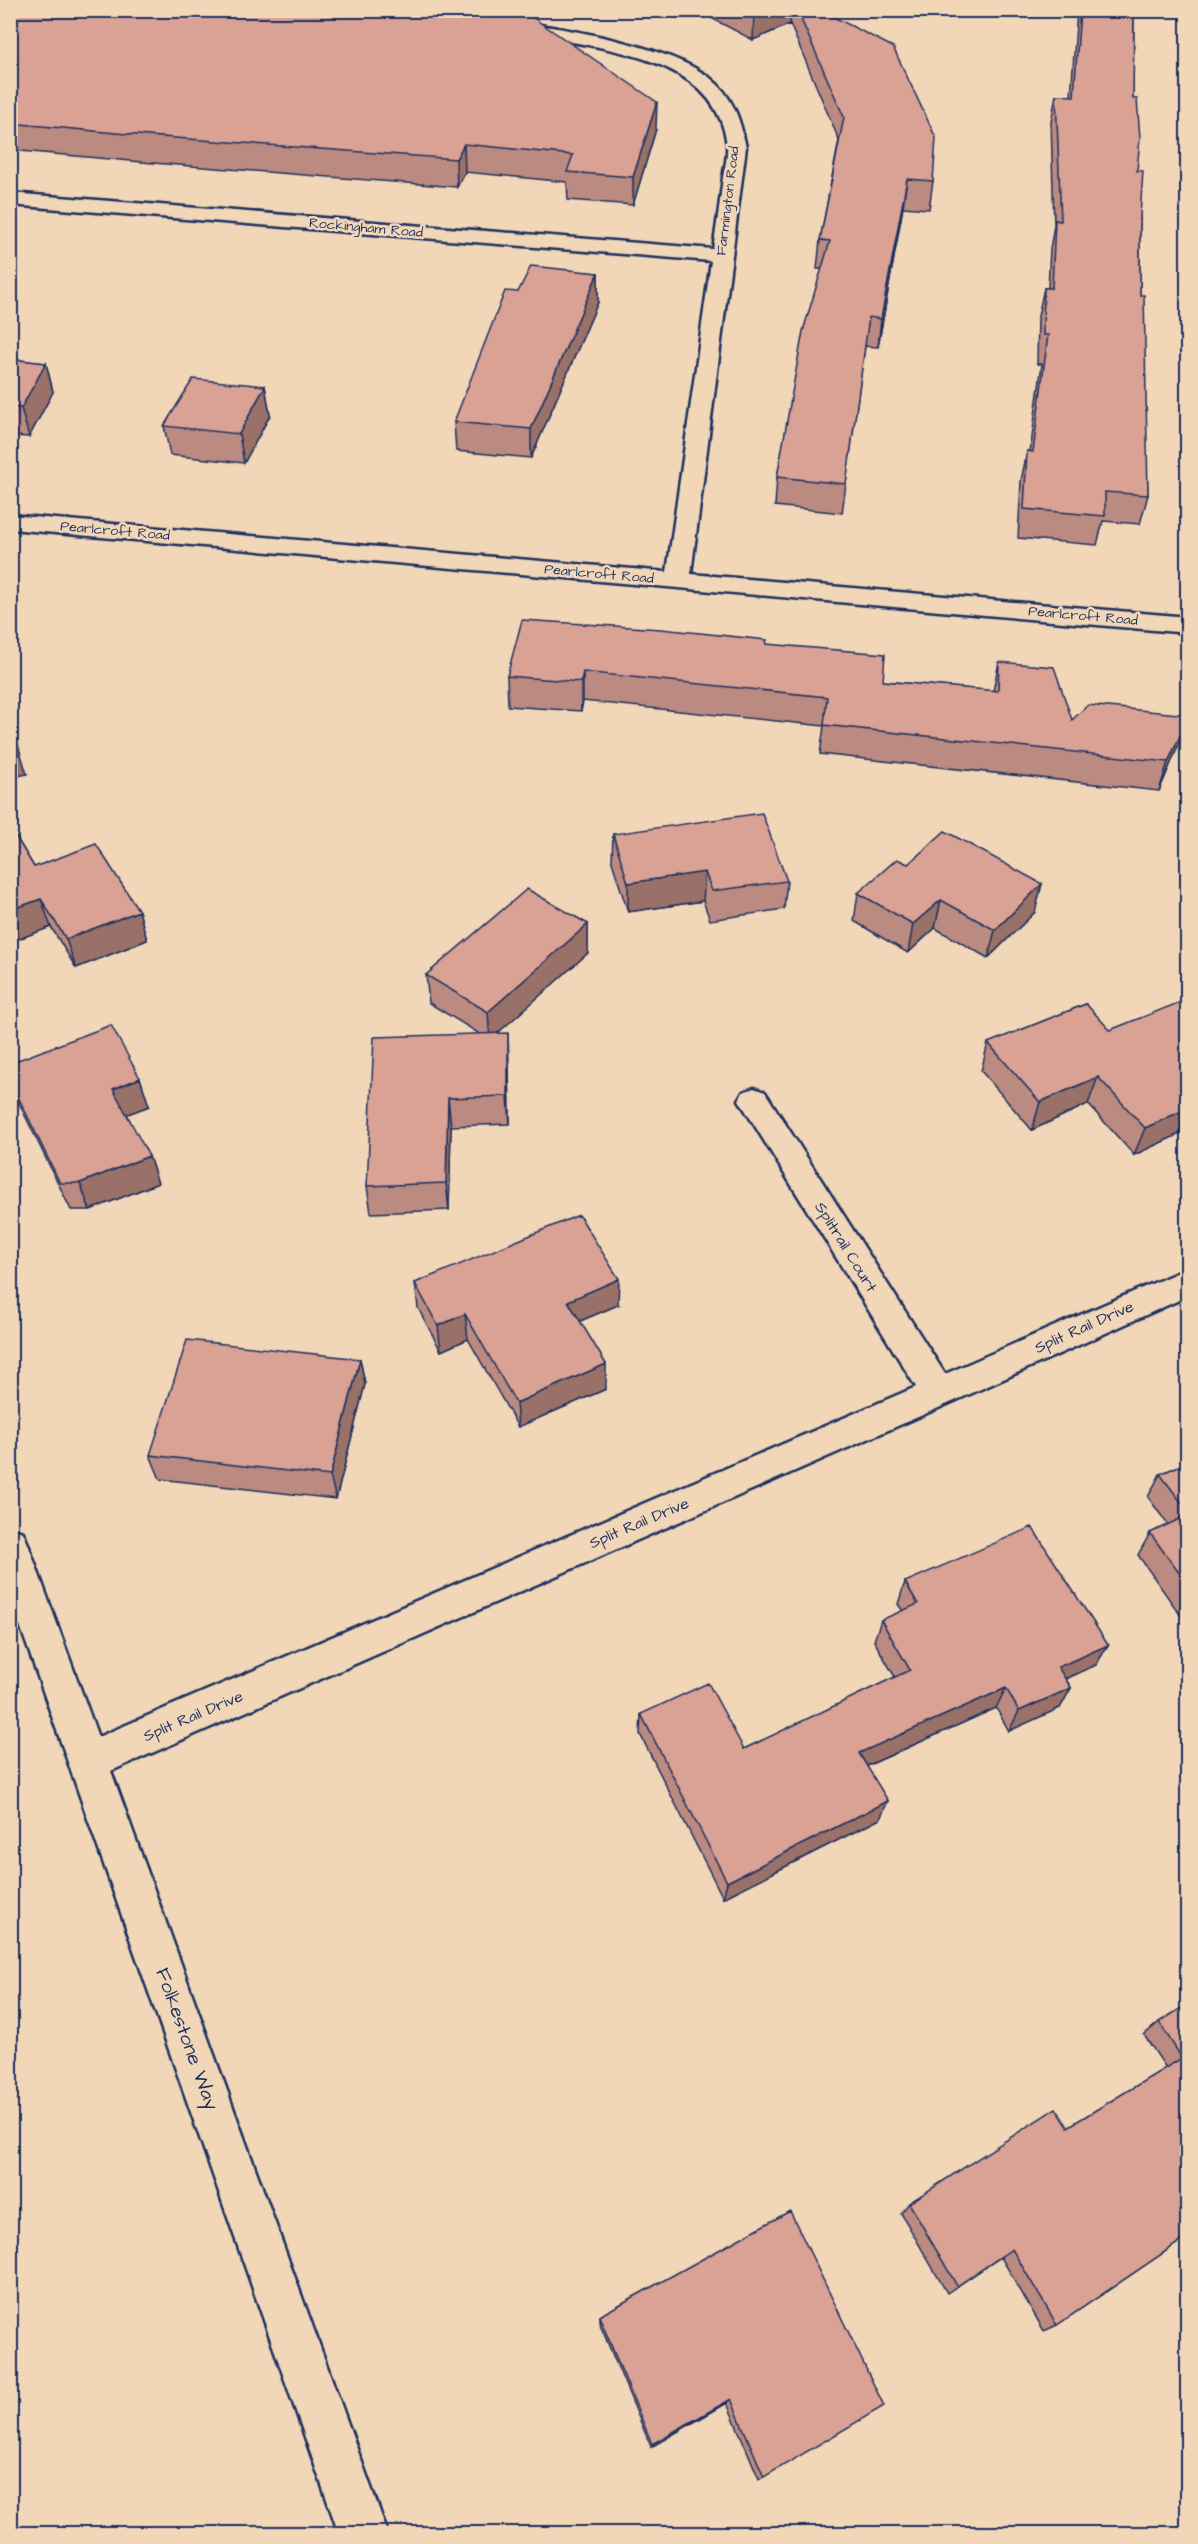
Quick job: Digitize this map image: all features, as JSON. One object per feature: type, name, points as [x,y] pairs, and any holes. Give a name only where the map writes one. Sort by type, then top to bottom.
[{"type":"street","name":"Farmington Road","points":[[495,24],[583,38],[678,68],[705,82],[729,110],[737,147],[678,581]]},
{"type":"street","name":"Rockingham Road","points":[[10,199],[722,256]]},
{"type":"street","name":"Pearlcroft Road","points":[[10,522],[1188,626]]},
{"type":"street","name":"Splitrail Court","points":[[754,1100],[938,1393]]},
{"type":"street","name":"Split Rail Drive","points":[[88,1761],[938,1393],[1188,1281]]},
{"type":"street","name":"Folkestone Way","points":[[10,1544],[364,2534]]},
{"type":"building","points":[[10,10],[523,11],[657,102],[633,177],[567,172],[573,155],[464,144],[456,159],[148,136],[10,123]]},
{"type":"building","points":[[797,10],[820,10],[893,47],[936,138],[933,181],[907,179],[881,319],[869,317],[846,484],[777,477],[803,331],[830,241],[820,240],[844,117]]},
{"type":"building","points":[[1080,10],[1134,10],[1133,99],[1137,99],[1140,138],[1137,171],[1143,171],[1140,216],[1140,295],[1144,295],[1148,495],[1105,492],[1105,516],[1024,509],[1027,451],[1033,452],[1048,335],[1043,335],[1044,288],[1052,288],[1055,220],[1061,221],[1056,95],[1074,96]]},
{"type":"building","points":[[531,266],[598,273],[531,429],[454,422],[505,291],[518,292]]},
{"type":"building","points":[[10,359],[46,363],[21,408],[10,407]]},
{"type":"building","points":[[193,379],[265,386],[239,434],[164,426]]},
{"type":"building","points":[[522,620],[661,629],[767,640],[766,644],[885,654],[883,681],[998,691],[999,662],[1054,667],[1072,720],[1088,705],[1188,715],[1188,718],[1168,762],[824,725],[827,697],[583,672],[581,682],[507,676]]},
{"type":"building","points":[[10,723],[18,745],[10,746]]},
{"type":"building","points":[[762,813],[787,881],[712,891],[705,872],[628,883],[613,834]]},
{"type":"building","points":[[10,827],[34,867],[96,844],[139,911],[66,939],[41,899],[10,910]]},
{"type":"building","points":[[945,831],[1042,884],[995,930],[941,900],[913,924],[858,893],[897,859],[908,864]]},
{"type":"building","points":[[527,889],[588,924],[488,1012],[426,975]]},
{"type":"building","points":[[1188,999],[1188,1108],[1145,1128],[1098,1077],[1040,1102],[988,1043],[1086,1004],[1110,1030]]},
{"type":"building","points":[[111,1025],[140,1078],[113,1089],[149,1156],[80,1183],[60,1183],[10,1080],[10,1063]]},
{"type":"building","points":[[508,1033],[508,1096],[448,1098],[446,1183],[367,1186],[374,1037]]},
{"type":"building","points":[[579,1215],[619,1279],[568,1301],[606,1364],[516,1403],[465,1314],[438,1326],[415,1283]]},
{"type":"building","points":[[187,1340],[360,1359],[330,1476],[150,1455]]},
{"type":"building","points":[[1188,1462],[1188,1511],[1160,1474]]},
{"type":"building","points":[[1188,1515],[1188,1585],[1150,1533]]},
{"type":"building","points":[[1032,1527],[1108,1645],[1058,1667],[1071,1688],[1019,1711],[1006,1688],[859,1753],[888,1801],[727,1882],[641,1714],[708,1683],[744,1749],[910,1670],[881,1620],[918,1604],[905,1582]]},
{"type":"building","points":[[1188,2004],[1188,2236],[1057,2325],[1012,2249],[957,2286],[909,2203],[1056,2108],[1068,2127],[1182,2058],[1159,2022]]},
{"type":"building","points":[[790,2211],[884,2406],[764,2477],[731,2399],[652,2444],[599,2316]]}]
